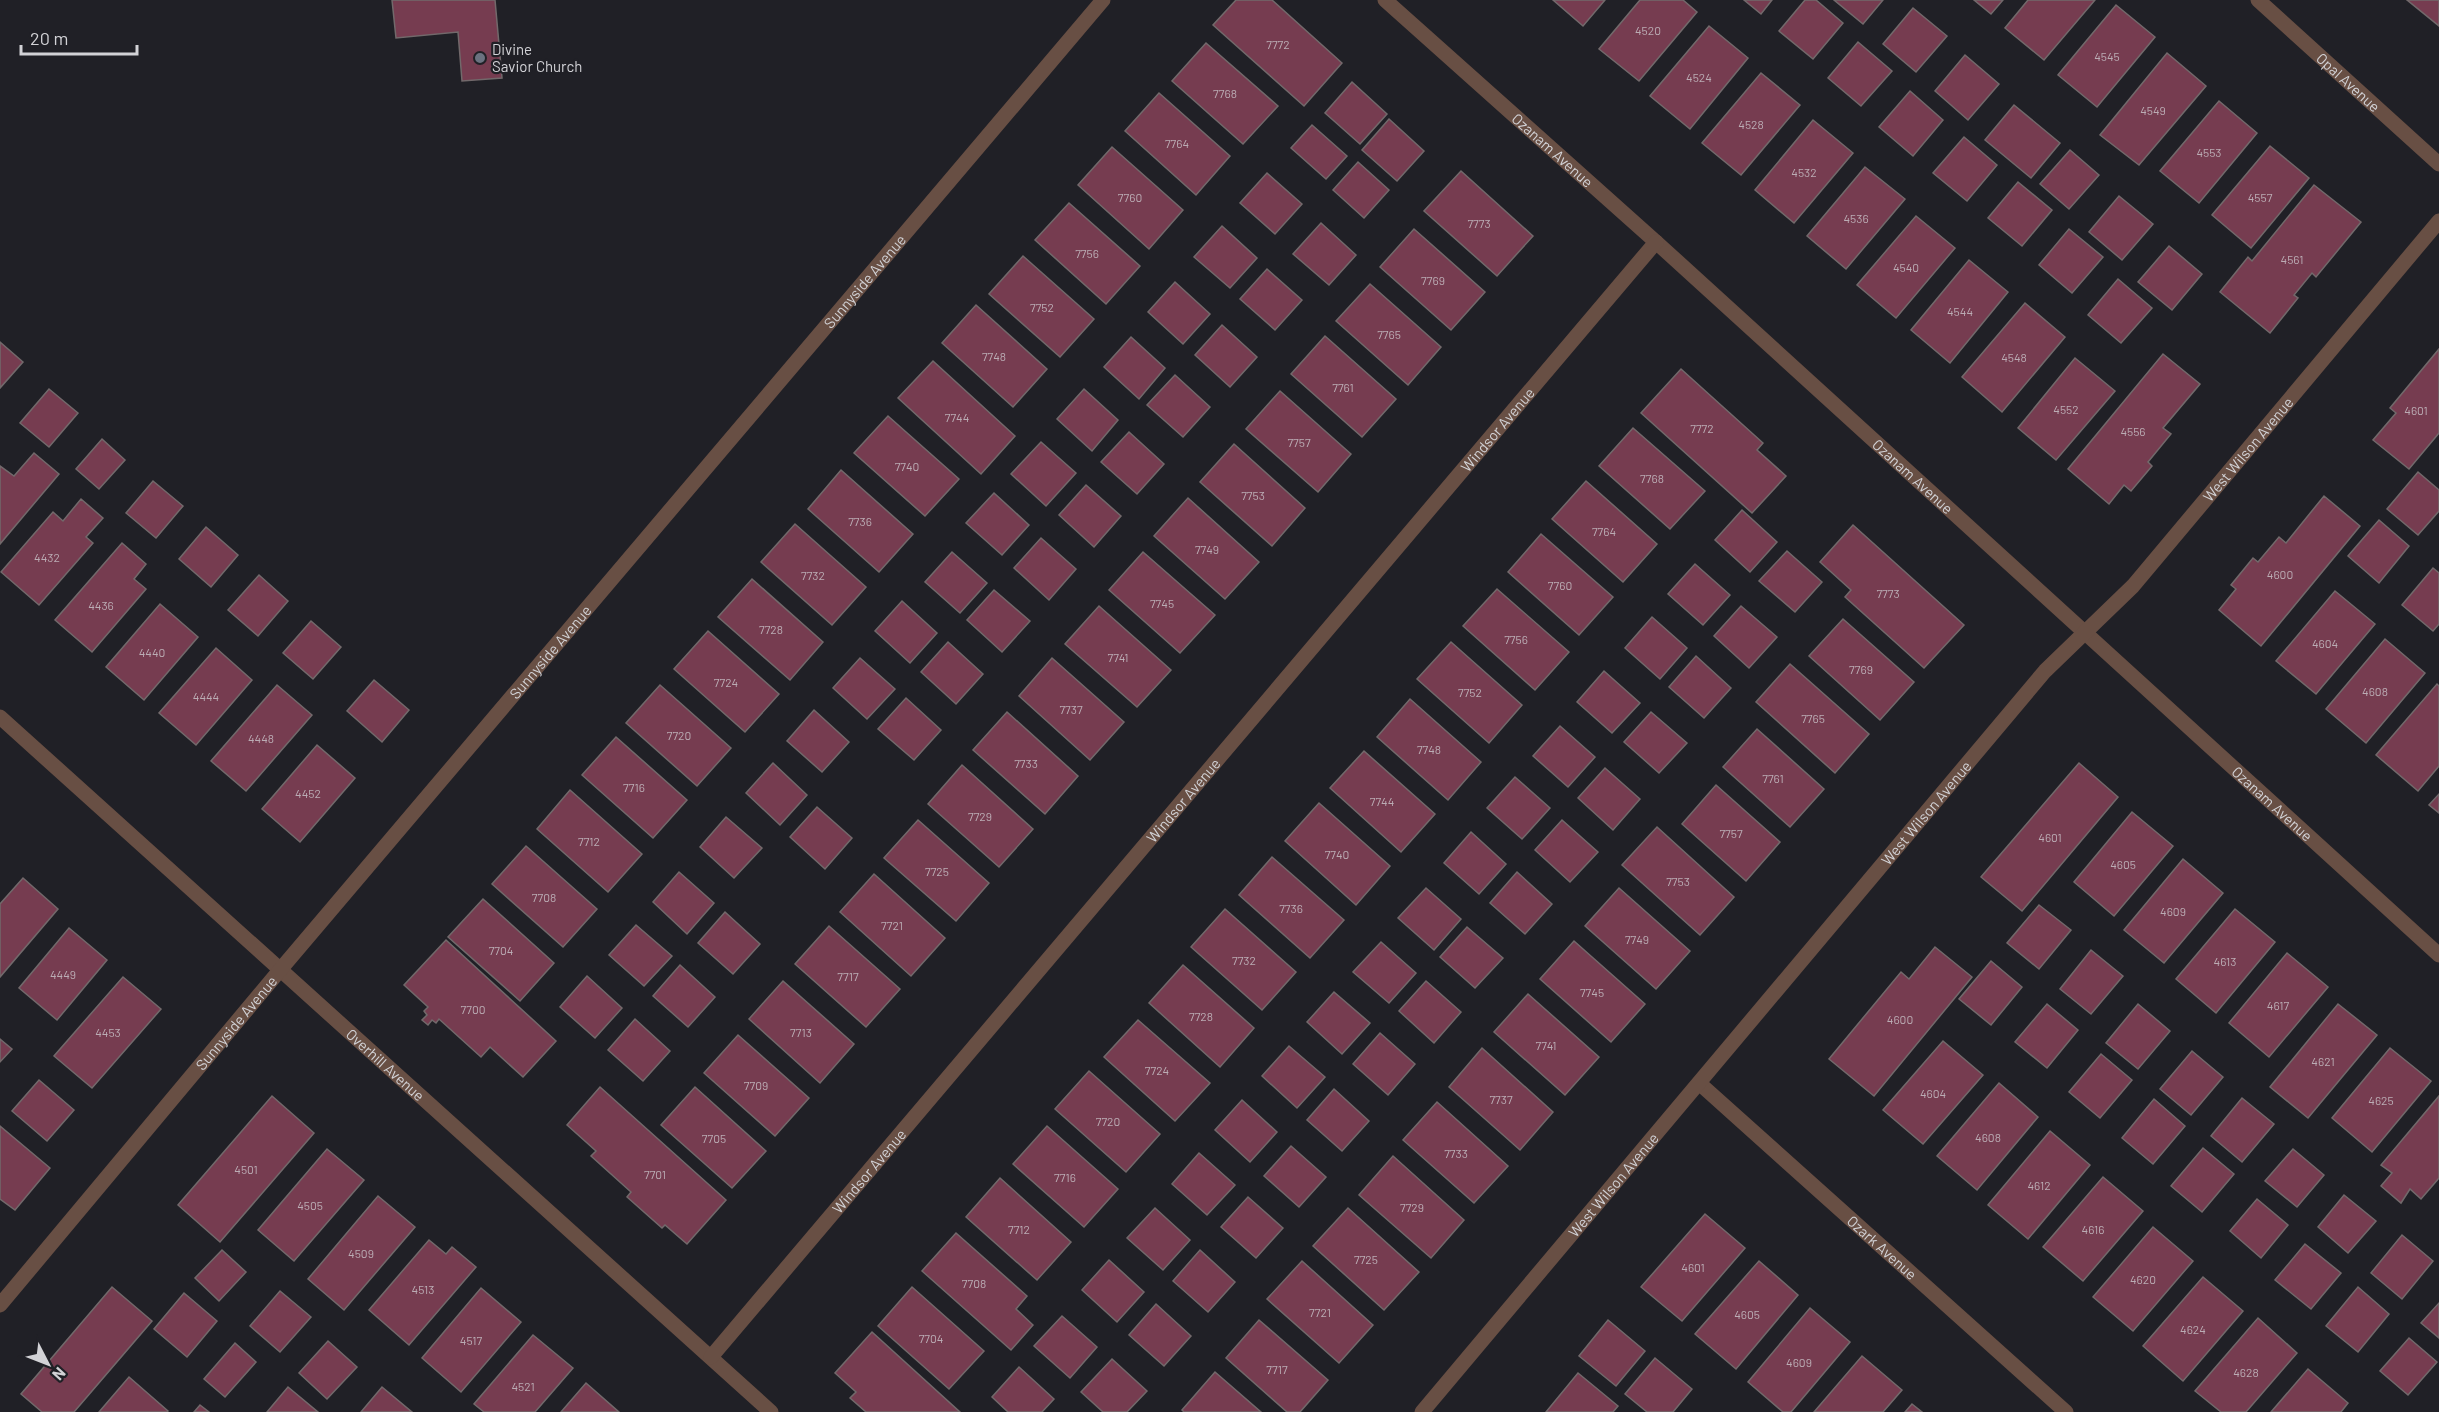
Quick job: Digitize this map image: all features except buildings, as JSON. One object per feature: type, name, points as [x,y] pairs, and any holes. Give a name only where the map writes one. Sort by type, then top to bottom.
[{"type":"street","name":"Sunnyside Avenue","points":[[0,1305],[280,970],[1102,0]]},
{"type":"street","name":"Ozanam Avenue","points":[[1385,0],[1656,242],[2439,955]]},
{"type":"street","name":"Opal Avenue","points":[[2258,0],[2439,164]]},
{"type":"street","name":"West Wilson Avenue","points":[[1422,1412],[2045,671],[2133,586],[2439,221]]},
{"type":"street","name":"Windsor Avenue","points":[[711,1357],[1656,242]]},
{"type":"street","name":"Overhill Avenue","points":[[0,717],[771,1412]]},
{"type":"street","name":"Ozark Avenue","points":[[1699,1083],[2066,1412]]},
{"type":"place","name":"Divine Savior Church","points":[[480,58]]}]
